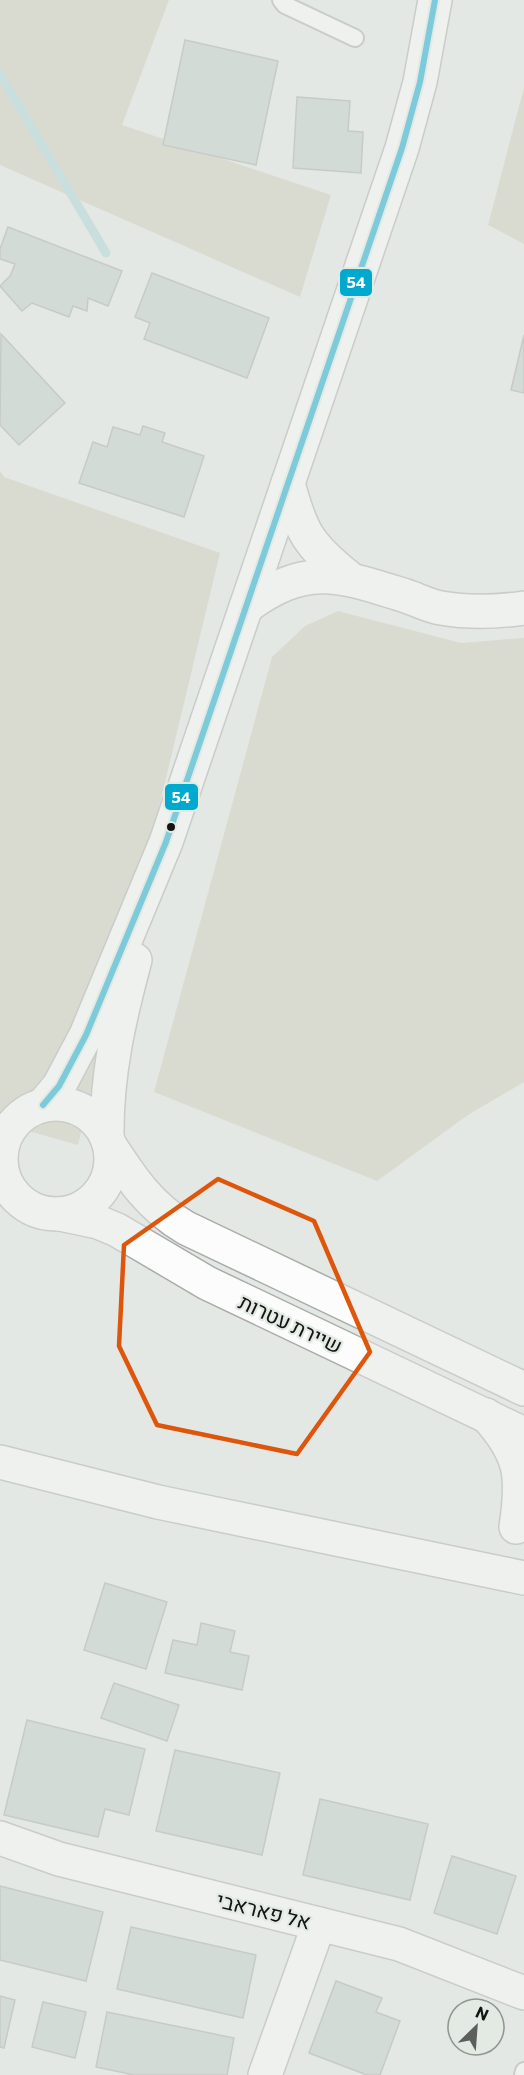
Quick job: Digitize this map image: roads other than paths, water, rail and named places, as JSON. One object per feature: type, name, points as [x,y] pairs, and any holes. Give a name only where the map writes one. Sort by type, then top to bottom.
[{"type":"street","points":[[166,842],[117,1028],[106,1102],[111,1166],[105,1184],[95,1198],[79,1210],[60,1214],[40,1212],[21,1202],[6,1190],[0,1154],[4,1137],[24,1111],[59,1086],[86,1035],[166,842],[402,148],[420,82],[435,0]]},
{"type":"street","points":[[288,483],[302,531],[313,547],[348,577]]},
{"type":"street","points":[[246,607],[283,584],[321,576],[348,577],[439,608],[486,612],[524,608]]},
{"type":"street","points":[[24,1111],[63,1104],[88,1114],[108,1141]]},
{"type":"street","name":"שיירת עטרות","points":[[108,1141],[136,1187],[162,1214],[186,1228],[519,1385]]},
{"type":"street","name":"שיירת עטרות","points":[[60,1214],[98,1222],[117,1230],[207,1283],[524,1434]]},
{"type":"street","points":[[0,1462],[158,1502],[509,1574],[520,1521],[523,1489],[520,1468],[504,1435],[486,1415]]},
{"type":"street","name":"אל פאראבי","points":[[0,1838],[59,1859],[399,1944],[524,1993]]},
{"type":"street","points":[[265,2075],[319,1924]]},
{"type":"lane","points":[[281,0],[285,5],[355,38]]},
{"type":"waterway","points":[[0,74],[106,253]]}]
